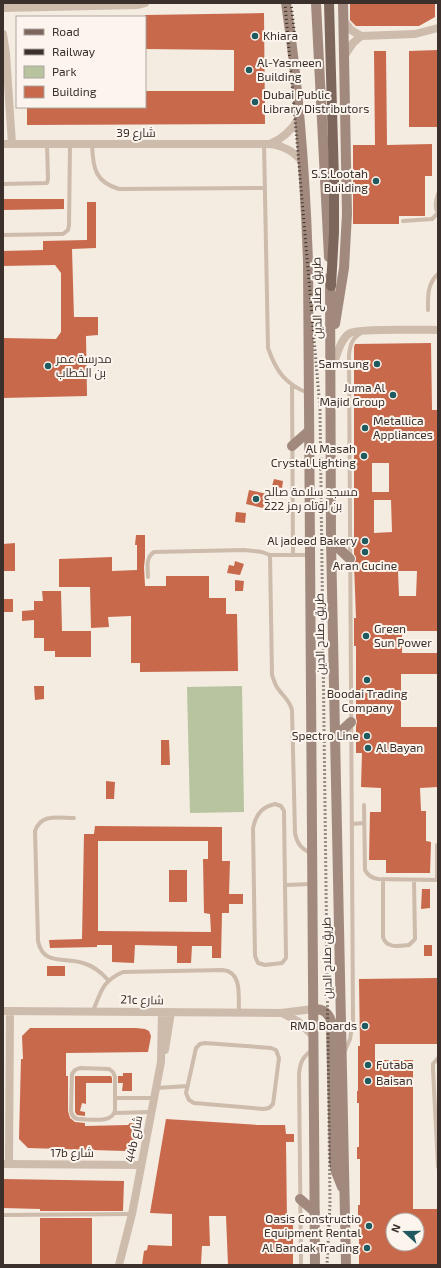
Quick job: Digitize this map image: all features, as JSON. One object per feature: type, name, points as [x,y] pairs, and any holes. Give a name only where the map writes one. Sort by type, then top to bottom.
[{"type":"main road","name":"طريق صلاح الدين","points":[[286,3],[303,163],[308,262],[315,1264]]},
{"type":"main road","name":"طريق صلاح الدين","points":[[316,3],[330,286],[331,541],[344,1191],[347,1262]]},
{"type":"main road","points":[[329,3],[334,181],[334,232],[330,286]]},
{"type":"main road","points":[[331,348],[340,294],[346,241],[347,214],[343,3]]},
{"type":"main road","points":[[292,446],[309,431]]},
{"type":"main road","points":[[331,541],[350,559]]},
{"type":"main road","points":[[335,737],[351,722]]},
{"type":"main road","points":[[313,1009],[325,1011],[329,1015],[331,1021],[334,1162],[337,1177],[344,1191]]},
{"type":"main road","points":[[300,1199],[315,1212]]},
{"type":"street","points":[[3,8],[137,5],[145,3]]},
{"type":"street","points":[[344,21],[351,30],[361,36],[406,35],[438,28]]},
{"type":"street","points":[[3,34],[12,144]]},
{"type":"street","points":[[345,55],[353,42],[361,36]]},
{"type":"street","points":[[267,144],[281,139],[290,131],[299,118]]},
{"type":"street","name":"شارع 39","points":[[3,144],[267,144],[285,147],[292,151],[303,163]]},
{"type":"street","points":[[331,371],[342,343],[351,332],[365,330],[438,330]]},
{"type":"street","name":"21c شارع","points":[[7,1011],[281,1013],[313,1009]]},
{"type":"street","points":[[6,1164],[7,1011]]},
{"type":"street","name":"44b شارع","points":[[124,1265],[131,1217],[161,1062],[166,1012]]},
{"type":"street","name":"21c شارع","points":[[281,1013],[299,1022],[313,1036]]},
{"type":"street","name":"17b شارع","points":[[6,1164],[141,1165]]},
{"type":"street","name":"44b شارع","points":[[119,1265],[131,1217]]},
{"type":"lane","points":[[267,144],[265,188],[268,348],[273,363],[281,375],[292,385],[308,393]]},
{"type":"lane","points":[[3,184],[47,183],[47,145]]},
{"type":"lane","points":[[3,235],[63,234],[68,230],[70,145]]},
{"type":"lane","points":[[92,145],[94,169],[98,176],[111,187],[119,189],[265,188]]},
{"type":"lane","points":[[403,221],[432,220],[438,213],[436,211],[438,197]]},
{"type":"lane","points":[[428,310],[429,288],[432,281],[438,274]]},
{"type":"lane","points":[[342,1057],[350,1039],[353,1020],[348,355],[352,339],[365,330]]},
{"type":"lane","points":[[292,385],[293,555]]},
{"type":"lane","points":[[148,577],[148,559],[154,552],[244,550],[262,552],[270,555],[310,555]]},
{"type":"lane","points":[[270,555],[272,675],[277,686],[288,700],[292,710],[295,833],[298,844],[307,852],[312,854]]},
{"type":"lane","points":[[275,804],[281,806],[284,811],[286,885],[286,958],[285,961],[278,964],[261,965],[258,963],[255,956],[253,828],[260,811],[275,804]]},
{"type":"lane","points":[[364,805],[365,870],[370,877],[374,879],[438,880],[437,845]]},
{"type":"lane","points":[[74,818],[50,817],[45,819],[37,826],[35,831],[39,947],[48,957],[90,965],[103,974],[108,980]]},
{"type":"lane","points":[[352,824],[364,824]]},
{"type":"lane","points":[[383,879],[383,937],[387,944],[392,945],[409,945],[415,939],[414,880]]},
{"type":"lane","points":[[286,885],[312,884]]},
{"type":"lane","points":[[93,1012],[102,989],[108,980],[123,972],[227,971],[235,975],[237,979],[239,1013]]},
{"type":"lane","points":[[205,1043],[271,1048],[276,1050],[279,1055],[273,1104],[267,1109],[194,1103],[187,1098],[186,1093],[188,1086],[196,1048],[200,1044],[205,1043]]},
{"type":"lane","points":[[301,1265],[300,1066],[302,1059],[313,1050]]},
{"type":"lane","points":[[438,1058],[433,1064],[433,1069],[438,1167]]},
{"type":"lane","points":[[80,1068],[112,1070],[115,1077],[115,1098],[115,1113],[112,1117],[107,1119],[77,1119],[72,1116],[71,1077],[73,1072],[80,1068]]},
{"type":"lane","points":[[156,1088],[188,1086]]},
{"type":"lane","points":[[115,1098],[154,1098]]},
{"type":"lane","points":[[115,1113],[151,1112]]},
{"type":"lane","points":[[3,1215],[131,1217]]},
{"type":"green space","points":[[242,686],[244,812],[190,813],[187,687]]},
{"type":"building","points":[[350,3],[435,3],[435,17],[419,26],[356,26],[350,20]]},
{"type":"building","name":"Al-Yasmeen Building","points":[[264,13],[265,124],[27,125],[27,108],[146,108],[146,91],[234,91],[234,50],[146,49],[145,15]]},
{"type":"building","points":[[438,50],[438,127],[409,127],[409,51]]},
{"type":"building","points":[[374,51],[386,51],[387,145],[432,144],[432,176],[425,176],[425,216],[399,216],[399,224],[353,224],[353,145],[375,145]]},
{"type":"building","points":[[3,199],[64,199],[64,209],[3,210]]},
{"type":"building","points":[[87,202],[96,202],[96,248],[72,249],[74,317],[98,317],[98,335],[86,336],[87,396],[3,398],[3,338],[56,339],[61,332],[61,273],[55,265],[3,266],[3,251],[43,250],[43,241],[87,240]]},
{"type":"building","points":[[431,343],[432,410],[438,410],[438,631],[402,631],[402,653],[438,653],[438,674],[401,674],[401,727],[438,727],[438,787],[420,788],[421,811],[426,811],[426,841],[431,842],[430,873],[386,873],[386,860],[369,860],[370,812],[381,812],[381,788],[361,787],[362,753],[356,753],[356,646],[354,646],[354,618],[356,618],[354,564],[356,560],[354,554],[355,344]],"holes":[[[372,463],[389,463],[389,492],[372,492]],[[374,500],[391,500],[392,532],[374,533]],[[398,571],[417,571],[416,596],[399,596]]]},
{"type":"building","points":[[274,479],[283,481],[282,488],[272,486]]},
{"type":"building","name":"مسجد سلامة صالح بن لوتاه رمز 222","points":[[249,490],[267,494],[263,508],[246,504]]},
{"type":"building","points":[[236,512],[246,513],[245,523],[235,522]]},
{"type":"building","points":[[136,535],[145,535],[145,586],[166,586],[166,576],[209,576],[209,598],[226,598],[226,614],[237,614],[238,671],[140,672],[140,663],[131,663],[131,616],[108,617],[109,627],[91,628],[90,587],[59,587],[59,559],[112,557],[112,571],[137,570],[137,545],[135,545]]},
{"type":"building","points":[[15,543],[15,571],[3,571],[3,544]]},
{"type":"building","points":[[235,561],[244,564],[240,575],[227,573],[229,565],[234,566]]},
{"type":"building","points":[[235,580],[244,581],[243,591],[235,591]]},
{"type":"building","points":[[42,591],[61,591],[62,631],[91,631],[91,657],[55,657],[55,651],[44,651],[44,638],[34,638],[34,620],[22,621],[22,611],[34,610],[34,601],[43,601]]},
{"type":"building","points":[[3,599],[13,599],[13,612],[3,612]]},
{"type":"building","points":[[34,686],[44,686],[44,699],[35,700]]},
{"type":"building","points":[[161,740],[169,740],[170,765],[161,765]]},
{"type":"building","points":[[106,781],[115,782],[114,799],[106,799]]},
{"type":"building","points":[[95,826],[222,827],[222,861],[230,861],[229,894],[243,894],[243,904],[229,904],[229,913],[222,913],[221,958],[212,958],[212,946],[192,946],[191,963],[177,963],[177,946],[135,945],[134,963],[112,962],[112,945],[97,945],[97,947],[50,948],[49,940],[82,939],[84,834],[94,834]],"holes":[[[98,841],[208,841],[208,859],[203,859],[204,913],[210,914],[211,932],[98,931]]]},
{"type":"building","points":[[169,870],[187,870],[187,902],[169,902]]},
{"type":"building","points":[[422,889],[430,889],[430,908],[421,909]]},
{"type":"building","points":[[424,945],[432,945],[432,956],[424,956]]},
{"type":"building","points":[[47,966],[65,966],[65,976],[47,976]]},
{"type":"building","points":[[438,978],[438,1044],[375,1044],[375,1060],[413,1060],[413,1209],[438,1209],[438,1265],[359,1265],[358,1205],[360,1205],[360,1159],[357,1159],[357,1147],[359,1147],[359,1103],[357,1103],[357,1091],[358,1046],[360,1046],[359,979]]},
{"type":"building","points":[[30,1028],[136,1028],[149,1031],[151,1036],[148,1052],[66,1053],[66,1076],[68,1076],[68,1111],[70,1118],[75,1122],[85,1123],[85,1126],[128,1125],[130,1123],[137,1124],[134,1140],[130,1149],[125,1151],[28,1148],[19,1139],[21,1059],[23,1059],[22,1036]]},
{"type":"building","points":[[123,1073],[132,1073],[132,1091],[122,1091],[123,1083],[118,1083],[118,1076],[123,1076]]},
{"type":"building","points":[[75,1076],[111,1076],[112,1078],[112,1083],[86,1083],[86,1104],[82,1103],[80,1111],[85,1112],[85,1116],[77,1115],[75,1112]]},
{"type":"building","points":[[166,1119],[258,1125],[285,1125],[286,1134],[294,1134],[294,1142],[286,1142],[287,1223],[293,1223],[293,1265],[228,1265],[226,1216],[209,1216],[210,1246],[202,1246],[201,1265],[142,1265],[144,1251],[147,1250],[148,1245],[172,1246],[172,1214],[150,1213]]},
{"type":"building","points":[[3,1179],[124,1181],[123,1211],[40,1211],[40,1209],[3,1208]]},
{"type":"building","points":[[40,1218],[92,1218],[92,1265],[40,1265]]},
{"type":"railway","points":[[285,3],[320,408],[330,1204],[327,1265]]},
{"type":"railway","points":[[291,3],[295,38]]},
{"type":"place","name":"Khiara","points":[[255,36]]},
{"type":"place","name":"Al-Yasmeen Building","points":[[249,70]]},
{"type":"place","name":"Dubai Public Library Distributors","points":[[255,102]]},
{"type":"place","name":"S.S.Lootah Building","points":[[376,181]]},
{"type":"place","name":"Samsung","points":[[377,364]]},
{"type":"place","name":"مدرسة عمر بن الخطاب","points":[[48,366]]},
{"type":"place","name":"Juma Al Majid Group","points":[[393,395]]},
{"type":"place","name":"Metallica Appliances","points":[[365,428]]},
{"type":"place","name":"Al Masah Crystal Lighting","points":[[364,456]]},
{"type":"place","name":"مسجد سلامة صالح بن لوتاه رمز 222","points":[[256,499]]},
{"type":"place","name":"Al jadeed Bakery","points":[[365,541]]},
{"type":"place","name":"Aran Cucine","points":[[365,552]]},
{"type":"place","name":"Green Sun Power","points":[[366,636]]},
{"type":"place","name":"Boodai Trading Company","points":[[367,680]]},
{"type":"place","name":"Spectro Line","points":[[367,736]]},
{"type":"place","name":"Al Bayan","points":[[368,748]]},
{"type":"place","name":"RMD Boards","points":[[365,1026]]},
{"type":"place","name":"Futaba","points":[[368,1065]]},
{"type":"place","name":"Baisan","points":[[368,1081]]},
{"type":"place","name":"Oasis Constructio Equipment Rental","points":[[369,1226]]},
{"type":"place","name":"Al Bandak Trading","points":[[367,1248]]}]
